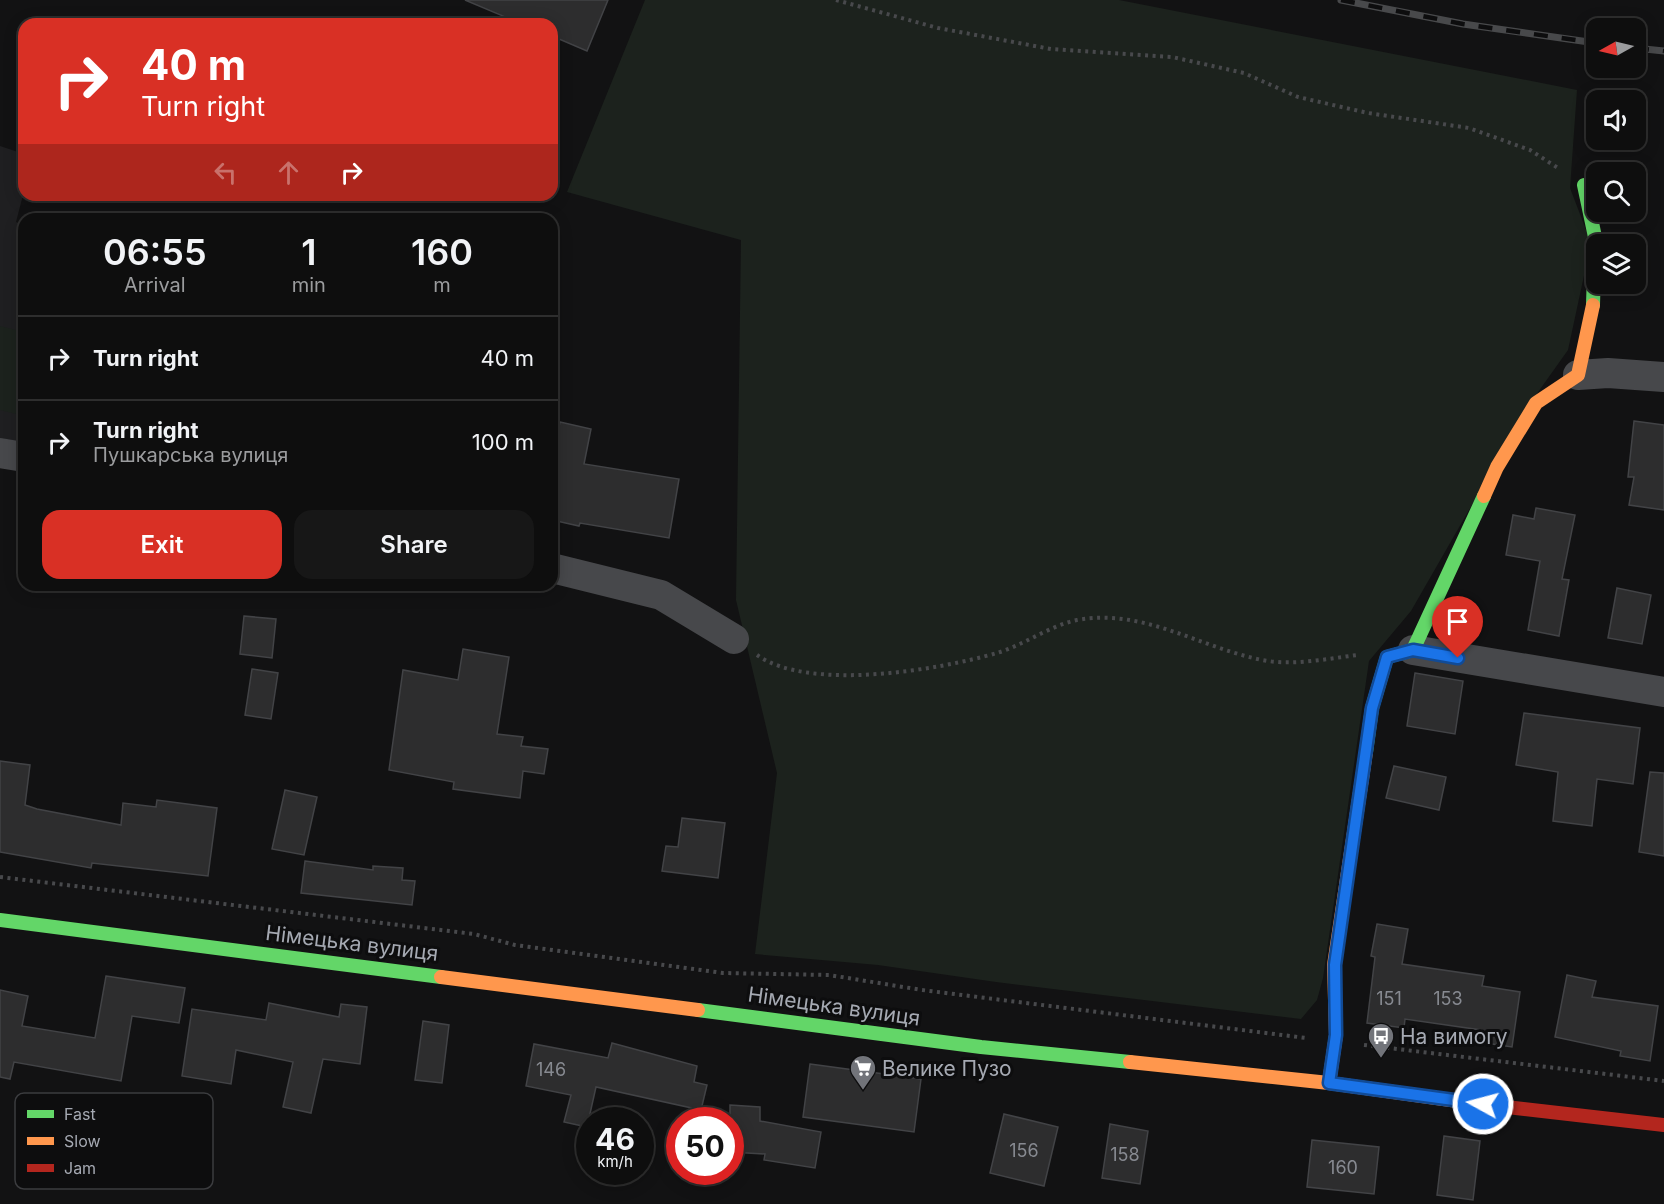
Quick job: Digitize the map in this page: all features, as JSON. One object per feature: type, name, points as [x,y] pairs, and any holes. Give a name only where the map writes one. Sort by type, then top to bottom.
[{"type":"main road","points":[[1329,1083],[1335,1041],[1335,965],[1372,708],[1497,467],[1536,403],[1578,375],[1593,311],[1594,290],[1595,237],[1584,185]]},
{"type":"main road","name":"Німецька вулиця","points":[[0,920],[981,1047],[1329,1083],[1415,1096],[1664,1125]]},
{"type":"street","points":[[1578,375],[1608,373],[1664,377]]},
{"type":"street","points":[[0,453],[18,456]]},
{"type":"street","points":[[558,569],[661,595],[734,639]]},
{"type":"street","points":[[1400,654],[1664,692]]},
{"type":"path","points":[[837,0],[938,28],[1051,50],[1172,57],[1244,73],[1298,97],[1368,113],[1469,128],[1530,150],[1584,185]]},
{"type":"path","points":[[734,639],[768,663],[804,673],[852,676],[934,667],[998,653],[1076,621],[1129,618],[1263,660],[1292,662],[1370,653],[1400,654]]},
{"type":"path","points":[[0,877],[474,933],[515,945],[723,973],[829,975],[922,990],[1664,1081]]},
{"type":"shaded area","points":[[645,0],[1119,0],[1577,90],[1570,188],[1588,234],[1586,266],[1568,350],[1531,402],[1411,611],[1369,661],[1323,978],[1317,1000],[1301,1019],[996,982],[878,965],[755,954],[777,773],[736,600],[741,240],[567,192]]},
{"type":"shaded area","points":[[0,146],[18,152],[18,201],[21,201],[16,222],[18,223],[18,441],[0,438]]},
{"type":"shaded area","points":[[0,326],[18,330],[18,414],[0,410]]},
{"type":"building","points":[[465,0],[608,0],[587,51],[558,39],[558,18],[508,18]]},
{"type":"building","points":[[1634,421],[1664,425],[1664,510],[1629,505],[1634,477],[1628,477]]},
{"type":"building","points":[[560,422],[591,429],[584,464],[679,479],[669,538],[558,521],[558,431]]},
{"type":"building","points":[[1536,508],[1575,515],[1562,579],[1569,580],[1559,636],[1528,630],[1540,561],[1506,555],[1513,515],[1534,519]]},
{"type":"building","points":[[1617,588],[1651,595],[1642,644],[1608,638]]},
{"type":"building","points":[[244,616],[276,619],[272,658],[240,654]]},
{"type":"building","points":[[463,649],[509,657],[497,734],[523,737],[521,746],[548,749],[544,774],[523,771],[520,798],[453,789],[454,782],[389,770],[403,670],[458,680]]},
{"type":"building","points":[[252,669],[278,673],[271,719],[245,715]]},
{"type":"building","points":[[1415,673],[1463,681],[1455,734],[1407,726]]},
{"type":"building","points":[[1524,713],[1640,728],[1633,784],[1597,779],[1592,826],[1553,821],[1558,772],[1516,765]]},
{"type":"building","points":[[0,761],[30,765],[25,805],[37,809],[121,825],[123,803],[156,807],[157,800],[217,808],[208,876],[92,863],[91,868],[0,852]]},
{"type":"building","points":[[1394,766],[1446,777],[1439,810],[1386,798]]},
{"type":"building","points":[[1650,772],[1664,773],[1664,856],[1639,852]]},
{"type":"building","points":[[285,790],[317,797],[304,855],[272,849]]},
{"type":"building","points":[[682,818],[725,823],[718,878],[662,871],[666,846],[678,847]]},
{"type":"building","points":[[305,861],[373,870],[373,866],[403,868],[402,880],[415,881],[412,905],[301,893]]},
{"type":"building","points":[[1377,924],[1408,929],[1402,964],[1484,976],[1482,986],[1520,992],[1512,1047],[1479,1042],[1481,1030],[1405,1019],[1404,1028],[1367,1023],[1375,957],[1371,956]]},
{"type":"building","points":[[1567,975],[1596,981],[1592,997],[1658,1006],[1650,1061],[1620,1056],[1621,1051],[1555,1037]]},
{"type":"building","points":[[106,976],[185,988],[179,1023],[132,1016],[121,1081],[14,1062],[10,1079],[0,1077],[0,990],[28,996],[22,1026],[95,1038]]},
{"type":"building","points":[[269,1003],[339,1017],[341,1004],[367,1007],[360,1064],[323,1059],[311,1113],[283,1107],[293,1062],[236,1050],[231,1084],[182,1076],[192,1009],[266,1020]]},
{"type":"building","points":[[423,1021],[449,1025],[442,1083],[415,1080]]},
{"type":"building","points":[[612,1043],[697,1066],[694,1082],[707,1085],[702,1107],[687,1107],[596,1087],[592,1107],[576,1107],[576,1125],[564,1122],[571,1095],[526,1086],[534,1044],[608,1058]]},
{"type":"building","name":"Велике Пузо","points":[[810,1064],[921,1079],[914,1132],[803,1117]]},
{"type":"building","points":[[730,1105],[760,1107],[760,1121],[821,1132],[815,1168],[764,1160],[765,1154],[744,1153],[744,1107],[730,1107]]},
{"type":"building","points":[[1004,1114],[1058,1127],[1044,1186],[990,1173]]},
{"type":"building","points":[[1110,1124],[1148,1131],[1140,1184],[1102,1178]]},
{"type":"building","points":[[1444,1136],[1480,1141],[1473,1200],[1437,1195]]},
{"type":"building","points":[[1312,1140],[1379,1147],[1374,1194],[1307,1187]]},
{"type":"railway","points":[[1341,0],[1463,24],[1586,42]]},
{"type":"railway","points":[[1646,49],[1664,51]]},
{"type":"traffic: fast","points":[[1584,185],[1595,237],[1593,305]]},
{"type":"traffic: fast","points":[[1366,752],[1372,708],[1387,657],[1413,650],[1484,496]]},
{"type":"traffic: fast","points":[[0,920],[441,977]]},
{"type":"traffic: fast","points":[[698,1010],[981,1047],[1130,1062]]},
{"type":"traffic: slow","points":[[1484,496],[1497,467],[1536,403],[1578,375],[1593,305]]},
{"type":"traffic: slow","points":[[1329,1083],[1336,1035],[1334,965],[1366,752]]},
{"type":"traffic: slow","points":[[441,977],[698,1010]]},
{"type":"traffic: slow","points":[[1130,1062],[1329,1083],[1472,1103]]},
{"type":"traffic: jam","points":[[1472,1103],[1664,1125]]},
{"type":"place","name":"На вимогу","points":[[1381,1059]]},
{"type":"place","name":"Велике Пузо","points":[[863,1091]]},
{"type":"route","points":[[1458,658],[1413,650],[1387,657],[1372,708],[1335,965],[1336,1035],[1329,1083],[1483,1104]]}]
